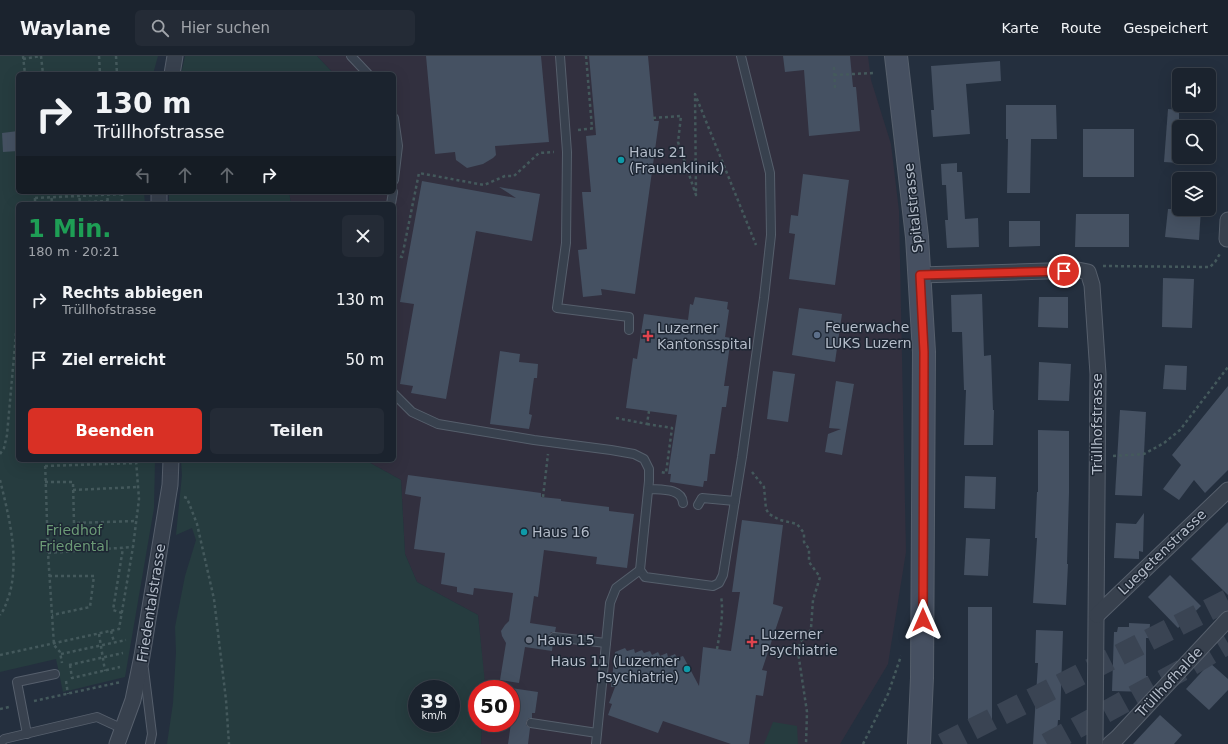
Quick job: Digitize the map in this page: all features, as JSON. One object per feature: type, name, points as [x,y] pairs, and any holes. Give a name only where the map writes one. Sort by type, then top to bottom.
[{"type":"main road","name":"Spitalstrasse","points":[[896,56],[917,236],[924,352],[922,678],[919,744]]},
{"type":"street","points":[[172,72],[175,56]]},
{"type":"street","points":[[1227,239],[1228,220]]},
{"type":"street","name":"Trüllhofstrasse","points":[[920,275],[1078,270],[1088,272],[1092,285],[1098,374],[1096,457],[1097,615],[1095,744]]},
{"type":"street","name":"Friedentalstrasse","points":[[117,744],[133,700],[142,656],[169,494],[171,462]]},
{"type":"street","name":"Luegetenstrasse","points":[[1097,615],[1228,490]]},
{"type":"street","name":"Trüllhofhalde","points":[[1110,744],[1228,619]]},
{"type":"lane","points":[[351,56],[366,72]]},
{"type":"lane","points":[[560,56],[567,152],[566,243],[557,308],[629,317],[629,330]]},
{"type":"lane","points":[[396,396],[412,412],[438,424],[550,442],[612,450],[634,454],[644,459],[649,470],[649,490],[640,570],[645,577],[713,586],[719,583],[723,575],[735,501],[763,306],[771,235],[770,172],[741,56]]},
{"type":"lane","points":[[396,132],[398,146],[396,156]]},
{"type":"lane","points":[[649,490],[678,493],[682,498],[683,503]]},
{"type":"lane","points":[[698,505],[702,498],[735,501]]},
{"type":"lane","points":[[596,744],[610,603],[616,588],[640,570]]},
{"type":"lane","points":[[554,637],[606,643]]},
{"type":"lane","points":[[142,656],[152,734],[150,744]]},
{"type":"lane","points":[[27,734],[17,682],[55,674]]},
{"type":"lane","points":[[0,744],[4,739],[97,717],[123,729]]},
{"type":"lane","points":[[531,723],[597,733]]},
{"type":"path","points":[[25,72],[23,57],[41,56],[43,72]]},
{"type":"path","points":[[99,56],[100,72]]},
{"type":"path","points":[[116,56],[117,72]]},
{"type":"path","points":[[566,131],[594,128],[586,56]]},
{"type":"path","points":[[834,67],[835,89]]},
{"type":"path","points":[[834,75],[873,73]]},
{"type":"path","points":[[653,118],[681,116],[678,142],[696,195],[695,94],[758,251],[768,261]]},
{"type":"path","points":[[396,256],[402,257],[419,173],[484,185],[505,176],[514,176],[540,153],[567,152]]},
{"type":"path","points":[[35,194],[35,202]]},
{"type":"path","points":[[35,198],[79,194]]},
{"type":"path","points":[[52,197],[52,202]]},
{"type":"path","points":[[1100,266],[1210,267],[1220,256],[1227,239]]},
{"type":"path","points":[[0,454],[4,448],[7,435],[16,333]]},
{"type":"path","points":[[1096,457],[1144,454],[1164,443],[1180,430],[1228,367]]},
{"type":"path","points":[[647,424],[649,411]]},
{"type":"path","points":[[616,418],[672,428],[666,473],[649,470]]},
{"type":"path","points":[[543,497],[550,442]]},
{"type":"path","points":[[45,462],[49,576],[54,645],[61,654],[63,667],[123,653]]},
{"type":"path","points":[[0,656],[119,630],[133,547],[139,499],[136,462],[45,466]]},
{"type":"path","points":[[750,469],[764,487],[766,509],[769,514],[780,520],[797,524],[804,533],[804,542],[809,549],[809,562],[820,577],[813,600],[811,628],[809,633],[800,642],[798,652],[807,712],[806,744]]},
{"type":"path","points":[[0,480],[10,522],[13,565],[12,584],[4,610],[0,615]]},
{"type":"path","points":[[45,482],[73,482],[74,523],[136,521]]},
{"type":"path","points":[[73,490],[138,487]]},
{"type":"path","points":[[169,494],[186,498],[197,524],[214,599],[226,700],[229,744]]},
{"type":"path","points":[[48,553],[133,547]]},
{"type":"path","points":[[122,613],[113,610],[123,548]]},
{"type":"path","points":[[49,576],[94,576],[90,607],[52,615]]},
{"type":"path","points":[[717,649],[722,604],[719,583]]},
{"type":"path","points":[[111,631],[114,642]]},
{"type":"path","points":[[99,634],[105,671]]},
{"type":"path","points":[[61,654],[126,640]]},
{"type":"path","points":[[864,744],[888,694],[903,651]]},
{"type":"path","points":[[70,665],[72,678],[120,667]]},
{"type":"path","points":[[0,709],[122,682]]},
{"type":"shaded area","name":"Luzerner Kantonsspital","points":[[317,56],[868,56],[871,80],[891,144],[899,211],[906,552],[888,664],[840,744],[481,744],[482,732],[520,732],[520,680],[484,680],[478,615],[417,582],[405,554],[401,480],[369,462],[396,462],[396,202],[291,202],[289,194],[396,194],[396,72],[332,72]]},
{"type":"green space","name":"Friedhof Friedental","points":[[0,56],[158,56],[154,72],[16,72],[16,194],[144,194],[145,202],[16,202],[16,462],[155,462],[154,508],[125,677],[63,692],[56,659],[0,672]]},
{"type":"green space","points":[[185,56],[317,56],[332,72],[181,72]]},
{"type":"green space","points":[[169,194],[289,194],[291,202],[169,202]]},
{"type":"green space","points":[[181,462],[369,462],[401,480],[405,554],[417,582],[478,615],[485,680],[468,680],[468,732],[482,732],[481,744],[167,744],[173,703],[176,652],[175,627],[185,576],[196,540],[192,528],[176,535],[182,475]]},
{"type":"green space","points":[[773,722],[797,726],[798,744],[764,744]]},
{"type":"building","points":[[426,56],[541,56],[549,142],[495,146],[496,155],[493,158],[483,164],[467,168],[456,160],[455,152],[435,154]]},
{"type":"building","name":"Haus 21 (Frauenklinik)","points":[[589,56],[648,56],[654,121],[659,121],[635,294],[601,289],[602,295],[583,297],[578,250],[587,249],[582,192],[591,192],[586,136],[596,135]]},
{"type":"building","points":[[783,56],[850,56],[853,87],[856,87],[860,131],[809,136],[804,70],[785,72]]},
{"type":"building","points":[[1000,61],[1001,81],[966,84],[970,134],[933,137],[931,110],[934,110],[931,66]]},
{"type":"building","points":[[1006,105],[1056,105],[1057,139],[1031,139],[1030,193],[1007,193],[1008,139],[1006,139]]},
{"type":"building","points":[[1168,109],[1172,109],[1172,112],[1179,112],[1179,120],[1172,120],[1172,163],[1164,162]]},
{"type":"building","points":[[1083,129],[1134,129],[1134,177],[1083,177]]},
{"type":"building","points":[[16,131],[16,151],[3,152],[2,133]]},
{"type":"building","points":[[957,163],[957,172],[962,172],[965,219],[978,218],[979,247],[947,248],[945,220],[948,220],[946,185],[942,185],[941,164]]},
{"type":"building","points":[[803,174],[849,180],[835,285],[789,279],[795,234],[789,233],[791,215],[798,216]]},
{"type":"building","points":[[422,181],[516,198],[499,187],[540,194],[532,241],[476,231],[446,399],[411,393],[413,386],[400,384],[414,304],[400,302]]},
{"type":"building","points":[[1168,209],[1172,209],[1172,216],[1201,216],[1199,240],[1165,237]]},
{"type":"building","points":[[1076,214],[1129,214],[1129,247],[1075,247]]},
{"type":"building","points":[[1009,221],[1040,221],[1040,246],[1009,247]]},
{"type":"building","points":[[1163,278],[1194,279],[1192,328],[1162,327]]},
{"type":"building","points":[[982,294],[984,356],[991,355],[994,410],[993,445],[964,445],[966,390],[964,390],[962,332],[952,332],[951,295]]},
{"type":"building","points":[[695,297],[728,302],[727,309],[729,310],[725,337],[731,338],[724,386],[729,386],[726,407],[722,407],[715,454],[710,454],[707,481],[704,481],[703,487],[670,482],[671,474],[668,474],[677,415],[626,408],[633,358],[637,359],[644,314],[688,320],[690,304],[693,305]]},
{"type":"building","points":[[1039,297],[1068,297],[1068,328],[1038,327]]},
{"type":"building","name":"Feuerwache LUKS Luzern","points":[[799,308],[842,314],[835,362],[792,355]]},
{"type":"building","points":[[500,351],[520,354],[519,362],[538,364],[537,378],[534,378],[529,414],[532,415],[529,429],[490,424]]},
{"type":"building","points":[[1039,362],[1071,364],[1069,401],[1038,400]]},
{"type":"building","points":[[1165,365],[1187,366],[1186,390],[1163,389]]},
{"type":"building","points":[[773,371],[795,374],[788,422],[767,419]]},
{"type":"building","points":[[836,381],[854,384],[842,455],[825,452],[828,434],[841,429],[829,428]]},
{"type":"building","points":[[1228,386],[1228,470],[1205,493],[1194,480],[1179,500],[1163,489],[1181,465],[1172,455]]},
{"type":"building","points":[[1120,410],[1146,412],[1142,496],[1115,495]]},
{"type":"building","points":[[1038,430],[1069,431],[1068,564],[1066,605],[1033,603],[1037,538],[1035,538],[1038,492]]},
{"type":"building","name":"Haus 16","points":[[408,475],[541,493],[541,497],[609,507],[609,511],[634,514],[627,568],[596,564],[597,557],[544,550],[538,597],[534,596],[530,623],[556,627],[555,632],[551,632],[549,636],[549,640],[553,642],[552,651],[525,647],[520,680],[500,680],[506,643],[501,631],[509,621],[513,593],[474,588],[473,595],[457,592],[457,587],[441,584],[445,553],[414,549],[421,497],[405,494]]},
{"type":"building","points":[[965,476],[996,477],[995,509],[964,508]]},
{"type":"building","points":[[1144,513],[1143,552],[1139,551],[1139,559],[1114,558],[1116,523],[1136,524]]},
{"type":"building","name":"Haus 11 (Luzerner Psychiatrie)","points":[[742,520],[783,525],[773,604],[783,607],[762,670],[767,671],[763,696],[756,695],[749,744],[731,744],[663,721],[658,733],[608,715],[612,704],[609,703],[615,687],[611,687],[615,652],[625,648],[627,651],[634,649],[635,653],[642,650],[644,653],[650,651],[652,655],[658,652],[660,656],[667,653],[668,657],[675,654],[677,658],[683,656],[699,686],[703,647],[731,651],[740,592],[732,592]]},
{"type":"building","points":[[1228,522],[1228,595],[1191,559]]},
{"type":"building","points":[[966,538],[990,539],[988,576],[964,575]]},
{"type":"building","points":[[1170,575],[1201,606],[1178,628],[1148,597]]},
{"type":"building","points":[[968,607],[992,607],[992,720],[968,720]]},
{"type":"building","points":[[1129,623],[1150,624],[1149,638],[1146,638],[1146,676],[1148,676],[1148,692],[1112,691],[1114,632],[1117,632],[1118,627],[1129,627]]},
{"type":"building","points":[[1036,630],[1063,631],[1060,720],[1058,720],[1056,744],[1033,744],[1038,663],[1035,663]]},
{"type":"building","points":[[1210,663],[1228,679],[1228,690],[1209,710],[1186,689]]},
{"type":"building","points":[[520,689],[538,692],[535,713],[532,713],[532,718],[529,718],[526,722],[526,725],[530,728],[528,744],[508,744],[510,732],[520,732]]},
{"type":"building","points":[[1160,715],[1182,735],[1174,744],[1133,744]]},
{"type":"tunnel","points":[[943,744],[1228,600]]},
{"type":"tunnel","points":[[1047,744],[1184,669],[1228,643]]},
{"type":"place","name":"Haus 21 (Frauenklinik)","points":[[621,160]]},
{"type":"place","name":"Feuerwache LUKS Luzern","points":[[817,335]]},
{"type":"place","name":"Luzerner Kantonsspital","points":[[648,336]]},
{"type":"place","name":"Haus 16","points":[[524,532]]},
{"type":"place","name":"Haus 15","points":[[529,640]]},
{"type":"place","name":"Luzerner Psychiatrie","points":[[752,642]]},
{"type":"place","name":"Haus 11 (Luzerner Psychiatrie)","points":[[687,669]]},
{"type":"route","points":[[923,620],[924,352],[920,275],[1064,271]]}]
